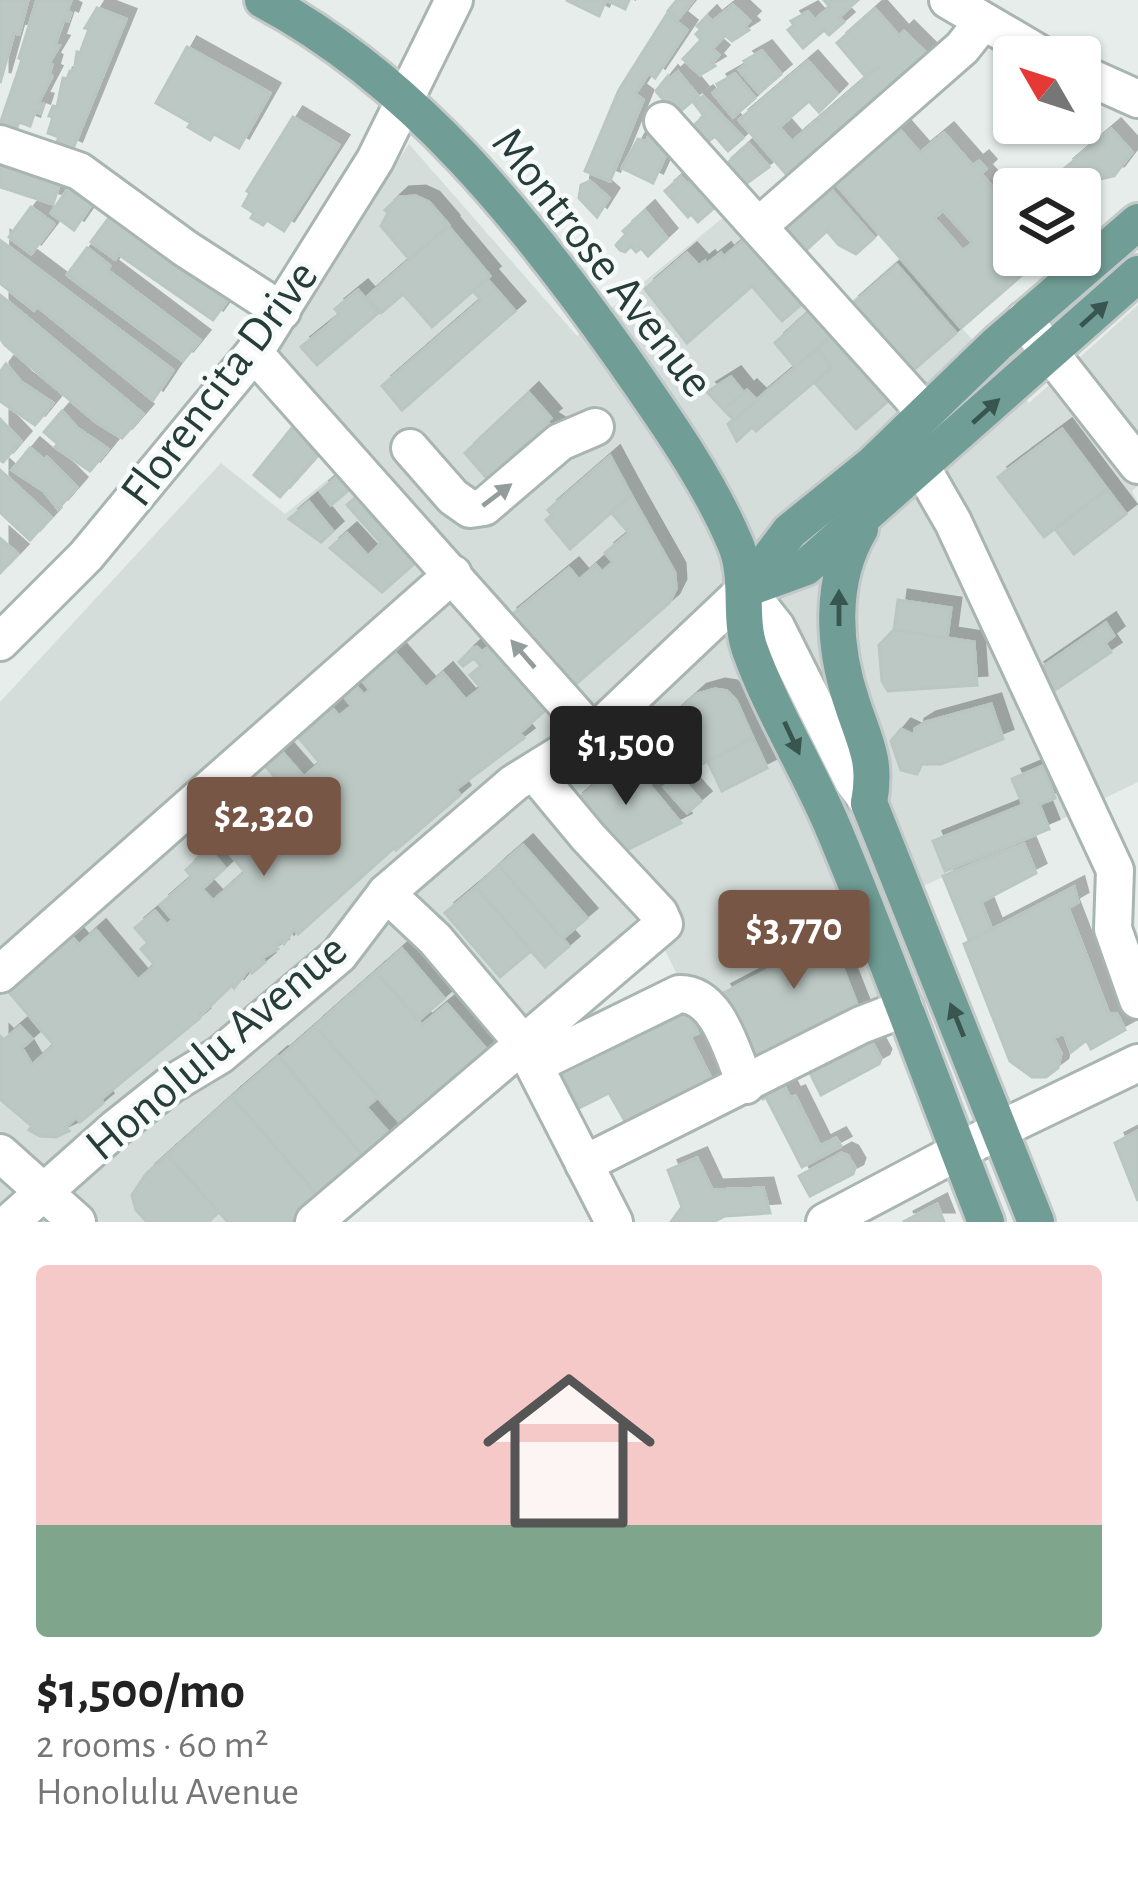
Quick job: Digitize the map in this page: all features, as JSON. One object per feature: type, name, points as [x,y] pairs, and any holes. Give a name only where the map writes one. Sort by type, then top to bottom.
[{"type":"main road","name":"Montrose Avenue","points":[[263,0],[356,59],[403,98],[520,220],[657,406],[736,546],[746,589],[748,646],[830,821],[986,1222]]},
{"type":"main road","points":[[746,589],[790,531],[873,464],[1024,320],[1138,223]]},
{"type":"main road","points":[[746,589],[806,567],[1138,274]]},
{"type":"main road","points":[[870,512],[848,549],[839,578],[838,612],[849,696],[875,773],[869,803],[1036,1222]]},
{"type":"main road","points":[[830,821],[869,803]]},
{"type":"street","name":"Florencita Drive","points":[[0,642],[86,556],[254,353],[375,160],[454,0]]},
{"type":"street","points":[[948,0],[1006,36]]},
{"type":"street","points":[[760,225],[962,48],[982,23]]},
{"type":"street","points":[[1101,83],[1138,99]]},
{"type":"street","points":[[663,122],[925,412]]},
{"type":"street","points":[[0,144],[79,171],[282,311]]},
{"type":"street","points":[[1024,320],[1138,465]]},
{"type":"street","points":[[254,353],[593,734]]},
{"type":"street","points":[[410,448],[453,497],[470,509],[484,507],[560,442],[595,427]]},
{"type":"street","points":[[922,468],[953,522],[1115,870],[1113,929],[1138,1000]]},
{"type":"street","points":[[0,974],[453,574]]},
{"type":"street","points":[[746,589],[776,626],[853,782],[869,803]]},
{"type":"street","name":"Honolulu Avenue","points":[[10,1222],[116,1128],[170,1085],[220,1055],[339,955],[386,893],[514,783],[593,734],[746,589]]},
{"type":"street","points":[[314,1222],[528,1053],[664,924],[534,772]]},
{"type":"street","points":[[386,893],[434,939],[528,1053],[614,1222]]},
{"type":"street","points":[[528,1053],[679,994],[691,994],[712,1009],[746,1085]]},
{"type":"street","points":[[584,1164],[861,1024],[905,1007]]},
{"type":"street","points":[[825,1222],[1138,1063]]},
{"type":"street","points":[[0,1153],[77,1222]]},
{"type":"shaded area","points":[[409,144],[577,336],[735,208],[834,317],[899,258],[1029,403],[1138,305],[1138,486],[1132,491],[1138,503],[1138,782],[854,920],[881,1001],[729,1082],[663,946],[311,1222],[0,1222],[0,702],[221,463],[285,514],[362,452],[276,347]]},
{"type":"building","points":[[0,0],[28,0],[0,83]]},
{"type":"building","points":[[37,0],[71,0],[67,11],[71,13],[68,21],[64,19],[55,45],[59,46],[49,63],[52,76],[38,103],[43,104],[40,113],[35,111],[30,126],[19,122],[16,130],[0,124]]},
{"type":"building","points":[[566,0],[606,0],[599,16]]},
{"type":"building","points":[[606,0],[629,0],[625,9]]},
{"type":"building","points":[[677,0],[693,0],[678,19],[668,11]]},
{"type":"building","points":[[824,0],[858,0],[839,17],[844,22],[829,35],[824,30],[803,48],[788,30],[794,25],[791,21],[808,12],[815,20],[830,7]]},
{"type":"building","points":[[733,5],[750,21],[745,26],[749,30],[732,41],[725,35],[712,49],[719,55],[712,63],[715,66],[700,75],[683,59],[701,40],[697,26],[707,16],[712,22]]},
{"type":"building","points":[[97,8],[126,19],[72,151],[56,144],[59,137],[48,133],[53,117],[49,116],[53,106],[57,107],[63,78],[74,72],[77,52],[89,29],[85,28]]},
{"type":"building","points":[[875,9],[899,36],[904,31],[934,61],[793,182],[739,120],[808,61],[837,94],[819,112],[809,101],[779,127],[792,142],[880,66],[865,76],[837,43]]},
{"type":"building","points":[[667,14],[687,30],[655,78],[649,73],[635,94],[643,100],[610,181],[585,171],[619,90]]},
{"type":"building","points":[[187,47],[270,93],[239,148],[214,134],[210,140],[156,103]]},
{"type":"building","points":[[762,51],[781,74],[759,93],[739,70],[747,64],[744,61]]},
{"type":"building","points":[[678,72],[698,96],[676,115],[656,91]]},
{"type":"building","points":[[735,74],[755,98],[733,117],[713,93],[717,84]]},
{"type":"building","points":[[703,96],[743,138],[728,151],[715,136],[705,144],[691,128],[704,116],[694,103]]},
{"type":"building","points":[[293,117],[339,145],[284,231],[267,220],[263,225],[251,218],[254,213],[243,206],[247,191]]},
{"type":"building","points":[[899,129],[920,153],[944,133],[973,166],[979,161],[986,169],[981,174],[993,188],[993,276],[1021,276],[961,328],[836,184]],"holes":[[[943,210],[973,243],[963,251],[934,218]]]},
{"type":"building","points":[[1111,129],[1132,152],[1114,176],[1101,179],[1101,168],[1065,168],[1093,144],[1101,144]]},
{"type":"building","points":[[649,135],[671,143],[653,183],[622,168],[638,139],[646,142]]},
{"type":"building","points":[[749,144],[769,167],[740,188],[722,168]]},
{"type":"building","points":[[0,159],[61,179],[53,204],[0,187]]},
{"type":"building","points":[[699,173],[723,200],[698,222],[665,191],[681,177],[687,184]]},
{"type":"building","points":[[590,181],[609,198],[597,217],[579,198],[581,185]]},
{"type":"building","points":[[72,183],[95,199],[74,230],[51,213]]},
{"type":"building","points":[[826,184],[874,238],[856,254],[827,231],[803,253],[779,226]]},
{"type":"building","points":[[416,196],[429,202],[449,225],[410,260],[381,226],[388,213],[385,210],[399,197]]},
{"type":"building","points":[[31,207],[54,224],[31,254],[9,237]]},
{"type":"building","points":[[645,211],[667,238],[648,256],[641,248],[620,250],[616,245],[626,234],[623,231]]},
{"type":"building","points":[[111,215],[229,298],[213,320],[118,254],[115,259],[91,242]]},
{"type":"building","points":[[448,226],[490,276],[432,327],[403,294],[381,313],[367,297]]},
{"type":"building","points":[[753,232],[810,297],[782,321],[752,286],[687,343],[645,289],[687,253],[699,266],[707,264],[721,253],[724,257]]},
{"type":"building","points":[[1,241],[173,370],[153,400],[37,306],[34,310],[0,283]]},
{"type":"building","points":[[87,248],[110,266],[107,270],[200,340],[183,361],[67,275]]},
{"type":"building","points":[[897,265],[956,333],[909,374],[850,306]]},
{"type":"building","points":[[487,279],[515,311],[402,410],[382,386],[481,300],[473,291]]},
{"type":"building","points":[[358,290],[378,313],[317,365],[301,347]]},
{"type":"building","points":[[0,295],[143,414],[122,438],[96,422],[5,345],[0,338]]},
{"type":"building","points":[[817,305],[838,329],[795,367],[775,343]]},
{"type":"building","points":[[838,329],[896,394],[856,429],[814,382],[831,368],[818,348]]},
{"type":"building","points":[[818,348],[831,368],[756,431],[752,427],[737,441],[728,424]]},
{"type":"building","points":[[6,364],[21,382],[53,403],[35,425],[0,401],[0,372]]},
{"type":"building","points":[[731,377],[744,393],[724,410],[707,392]]},
{"type":"building","points":[[747,390],[757,400],[734,420],[724,410]]},
{"type":"building","points":[[529,393],[554,427],[497,490],[465,453]]},
{"type":"building","points":[[62,411],[108,449],[90,471],[55,447],[58,444],[44,432]]},
{"type":"building","points":[[300,418],[327,444],[280,497],[254,475]]},
{"type":"building","points":[[0,419],[21,441],[3,462],[0,460]]},
{"type":"building","points":[[1062,429],[1107,489],[1044,537],[998,477]]},
{"type":"building","points":[[30,448],[44,460],[47,457],[77,487],[58,509],[44,491],[12,470]]},
{"type":"building","points":[[610,456],[631,495],[570,549],[546,520],[552,515],[548,510]]},
{"type":"building","points":[[347,468],[358,482],[331,505],[320,491]]},
{"type":"building","points":[[0,470],[51,517],[30,540],[0,512]]},
{"type":"building","points":[[1107,489],[1126,514],[1074,554],[1055,529]]},
{"type":"building","points":[[364,490],[423,556],[382,592],[330,548],[347,533],[368,556],[381,543],[347,505]]},
{"type":"building","points":[[631,495],[675,573],[676,589],[669,603],[569,690],[508,618],[569,568],[579,580],[596,565],[602,572],[613,562],[605,553],[629,533],[611,512]]},
{"type":"building","points":[[309,502],[333,531],[321,542],[289,519]]},
{"type":"building","points":[[0,538],[18,554],[0,573]]},
{"type":"building","points":[[898,600],[951,608],[947,638],[894,630]]},
{"type":"building","points":[[1106,623],[1114,636],[1105,643],[1111,652],[1046,696],[1035,672]]},
{"type":"building","points":[[894,630],[974,642],[977,685],[888,691],[882,681],[879,645]]},
{"type":"building","points":[[497,640],[552,704],[520,733],[524,738],[456,789],[460,795],[298,934],[294,929],[284,944],[281,941],[275,946],[278,949],[262,958],[265,962],[252,973],[249,969],[234,988],[232,985],[201,1015],[199,1012],[200,1018],[101,1099],[103,1103],[80,1122],[76,1118],[66,1127],[69,1131],[56,1137],[29,1130],[32,1126],[0,1099],[0,1036],[4,1040],[20,1026],[32,1039],[22,1048],[32,1065],[54,1045],[8,991],[40,963],[34,956],[65,929],[79,945],[96,930],[138,980],[155,965],[141,949],[148,943],[135,928],[155,911],[167,925],[173,920],[160,905],[192,877],[186,870],[209,849],[225,868],[202,889],[213,901],[245,872],[229,853],[293,798],[261,761],[278,747],[304,777],[320,763],[299,738],[332,708],[339,716],[352,706],[340,692],[352,682],[364,695],[370,690],[358,675],[390,647],[426,688],[443,673],[466,700],[481,688],[470,675],[481,666],[474,658],[463,666],[459,662],[473,648],[482,652]]},
{"type":"building","points":[[727,691],[736,700],[753,738],[690,770],[657,730],[697,694]]},
{"type":"building","points":[[991,704],[1003,739],[941,764],[922,764],[917,774],[901,770],[891,741],[901,729],[914,735],[926,722]]},
{"type":"building","points":[[657,730],[687,766],[649,784],[626,757]]},
{"type":"building","points":[[753,738],[767,768],[722,791],[708,762]]},
{"type":"building","points":[[626,757],[681,823],[619,854],[574,803]]},
{"type":"building","points":[[1043,766],[1055,798],[1039,804],[1049,829],[945,871],[933,841],[1023,805],[1012,779]]},
{"type":"building","points":[[680,777],[701,801],[687,813],[664,787]]},
{"type":"building","points":[[1024,844],[1036,873],[981,902],[992,930],[969,940],[943,876]]},
{"type":"building","points":[[523,845],[587,918],[562,939],[499,866]]},
{"type":"building","points":[[499,866],[569,946],[545,967],[476,887]]},
{"type":"building","points":[[476,887],[531,951],[500,977],[445,913]]},
{"type":"building","points":[[1074,887],[1078,902],[1068,908],[1109,1014],[1117,1014],[1125,1030],[1091,1049],[1087,1041],[1071,1052],[1064,1033],[1053,1038],[1061,1053],[1058,1068],[1046,1077],[1032,1077],[1010,1061],[964,944]]},
{"type":"building","points":[[820,910],[860,1012],[763,1063],[757,1052],[753,1054],[722,994],[783,962],[780,956],[788,952],[779,926]]},
{"type":"building","points":[[402,949],[444,998],[419,1020],[376,972]]},
{"type":"building","points":[[376,972],[422,1025],[447,1004],[488,1051],[403,1126],[315,1026]]},
{"type":"building","points":[[678,1006],[682,1014],[687,1011],[698,1033],[690,1037],[717,1090],[632,1133],[609,1093],[579,1108],[559,1067]]},
{"type":"building","points":[[315,1026],[378,1097],[366,1107],[389,1133],[365,1159],[280,1057]]},
{"type":"building","points":[[868,1035],[881,1059],[879,1064],[821,1095],[807,1067]]},
{"type":"building","points":[[278,1057],[365,1159],[320,1198],[232,1097]]},
{"type":"building","points":[[781,1080],[790,1098],[795,1096],[820,1146],[836,1138],[841,1146],[802,1167],[766,1097],[758,1091]]},
{"type":"building","points":[[232,1097],[320,1198],[293,1222],[228,1222],[167,1155]]},
{"type":"building","points":[[1138,1131],[1138,1201],[1115,1143]]},
{"type":"building","points":[[842,1153],[855,1168],[853,1174],[810,1196],[799,1176]]},
{"type":"building","points":[[167,1155],[219,1212],[208,1222],[147,1222],[136,1210],[132,1195]]},
{"type":"building","points":[[697,1158],[712,1190],[763,1188],[770,1213],[725,1216],[713,1222],[671,1222],[682,1207],[668,1170]]},
{"type":"building","points":[[937,1204],[944,1222],[903,1222]]}]
